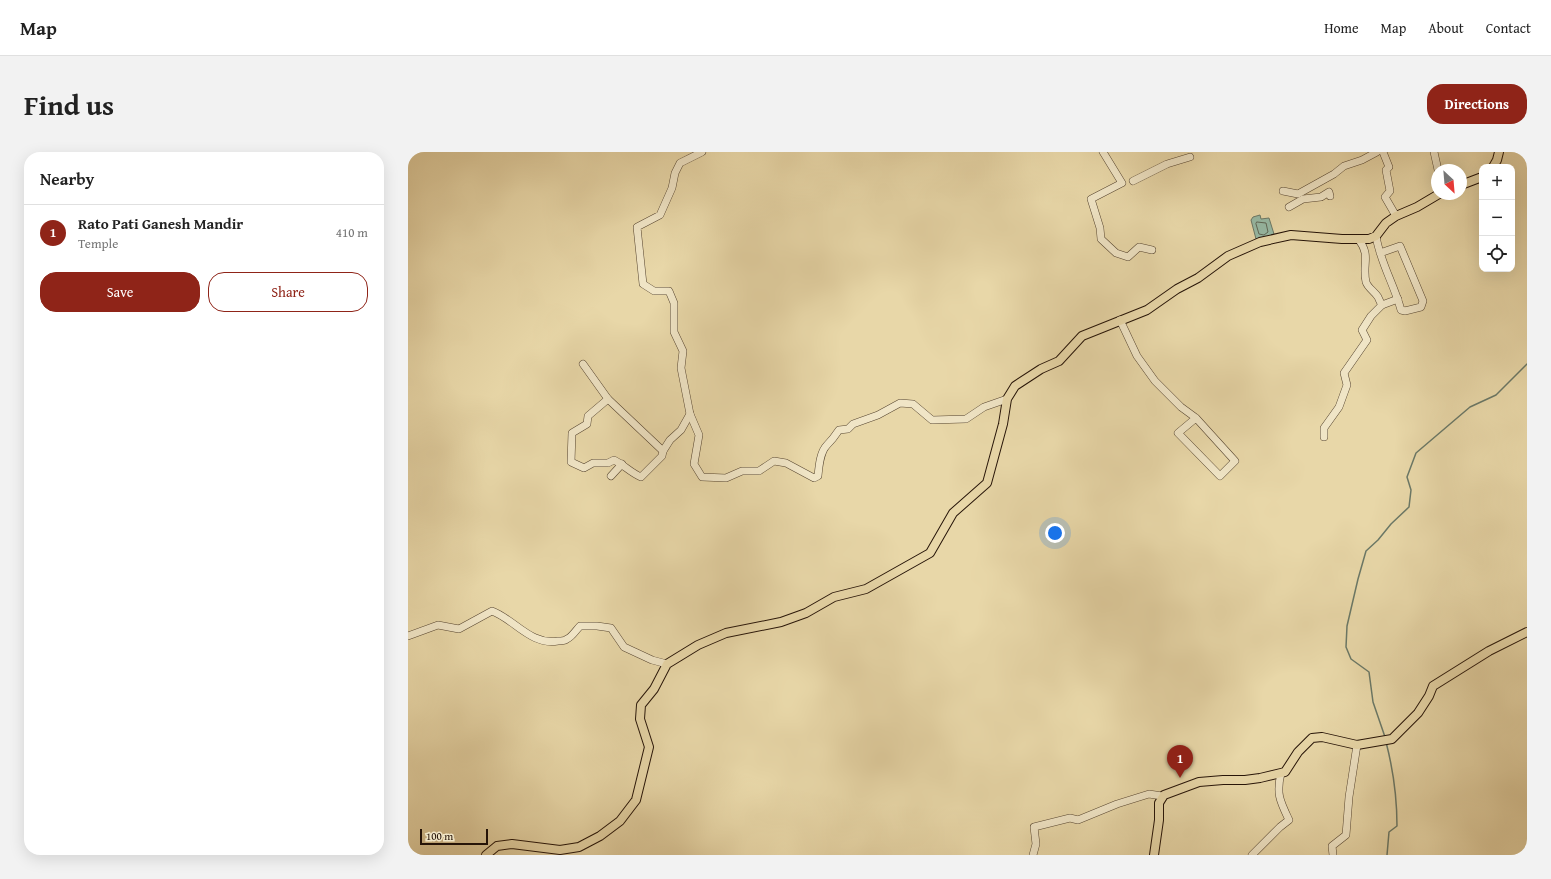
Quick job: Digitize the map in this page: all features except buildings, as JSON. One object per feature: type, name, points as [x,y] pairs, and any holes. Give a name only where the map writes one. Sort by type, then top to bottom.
[{"type":"main road","points":[[1494,164],[1499,152]]},
{"type":"main road","points":[[1467,183],[1479,178]]},
{"type":"main road","points":[[486,855],[497,846],[512,844],[560,850],[578,847],[600,836],[620,821],[636,800],[649,746],[640,720],[641,705],[654,689],[667,664],[698,645],[726,634],[781,622],[806,613],[834,597],[866,589],[930,553],[954,513],[987,483],[1003,424],[1007,399],[1015,386],[1041,369],[1058,361],[1082,336],[1147,310],[1177,289],[1198,278],[1228,256],[1260,242],[1291,234],[1358,240],[1369,239],[1376,236],[1386,223],[1396,216],[1417,207],[1431,199]]},
{"type":"main road","points":[[1154,855],[1159,820],[1159,804],[1162,796],[1166,793],[1199,782],[1245,780],[1281,773],[1286,770],[1298,752],[1312,738],[1322,737],[1357,745],[1392,739],[1418,713],[1429,696],[1433,686],[1489,651],[1527,632]]},
{"type":"street","points":[[702,152],[680,163],[675,173],[672,188],[660,215],[637,228],[643,284],[654,290],[669,291],[674,303],[674,332],[682,351],[681,368],[690,414],[698,435],[694,464],[702,477],[726,478],[742,471],[759,471],[774,461],[786,463],[814,478],[818,476],[820,461],[826,446],[834,440],[839,430],[848,429],[853,424],[878,415],[900,403],[913,404],[932,420],[966,420],[984,407],[1007,399]]},
{"type":"street","points":[[1103,152],[1122,182],[1091,199],[1100,228],[1101,239],[1116,253],[1128,257],[1139,247],[1152,250]]},
{"type":"street","points":[[1284,191],[1298,194],[1324,180],[1344,166],[1362,160],[1378,152]]},
{"type":"street","points":[[1383,152],[1389,167],[1386,170],[1390,191],[1386,198],[1396,216]]},
{"type":"street","points":[[1434,152],[1437,164]]},
{"type":"street","points":[[1133,181],[1167,164],[1190,157]]},
{"type":"street","points":[[1289,207],[1303,199],[1321,197],[1330,194],[1324,180]]},
{"type":"street","points":[[1376,236],[1380,254],[1384,268],[1398,299],[1401,310],[1405,311],[1421,307],[1423,301],[1400,246],[1380,254]]},
{"type":"street","points":[[1358,240],[1365,248],[1365,272],[1367,284],[1378,297],[1382,305]]},
{"type":"street","points":[[1324,437],[1324,428],[1339,407],[1347,385],[1344,373],[1367,340],[1362,330],[1382,305],[1398,299]]},
{"type":"street","points":[[1120,320],[1137,356],[1155,381],[1196,418],[1234,461],[1220,476],[1178,433],[1196,418]]},
{"type":"street","points":[[583,364],[608,399],[663,451]]},
{"type":"street","points":[[608,399],[588,416],[587,424],[572,433],[571,462],[584,468],[593,463],[608,463],[614,460],[641,477],[662,456],[663,451],[670,440],[681,430],[690,414]]},
{"type":"street","points":[[611,476],[622,464]]},
{"type":"street","points":[[408,636],[438,625],[459,629],[492,612],[502,615],[537,639],[552,642],[567,640],[580,626],[611,628],[624,647],[652,660],[667,664]]},
{"type":"street","points":[[1333,855],[1332,846],[1346,835],[1349,797],[1357,745]]},
{"type":"street","points":[[1252,855],[1289,820],[1281,802],[1278,788],[1281,773]]},
{"type":"street","points":[[1033,855],[1036,844],[1034,827],[1070,818],[1078,820],[1117,804],[1149,794],[1162,796]]},
{"type":"water","points":[[1260,215],[1261,219],[1269,218],[1274,234],[1265,239],[1256,239],[1251,220],[1253,217]]},
{"type":"waterway","points":[[1385,737],[1373,702],[1369,672],[1351,659],[1346,647],[1347,626],[1366,551],[1409,507],[1411,490],[1407,477],[1416,453],[1470,407],[1496,395],[1527,364]]},
{"type":"waterway","points":[[1386,742],[1394,784],[1397,826],[1389,832],[1387,855]]},
{"type":"place","name":"Rato Pati Ganesh Mandir","points":[[1180,778]]}]
